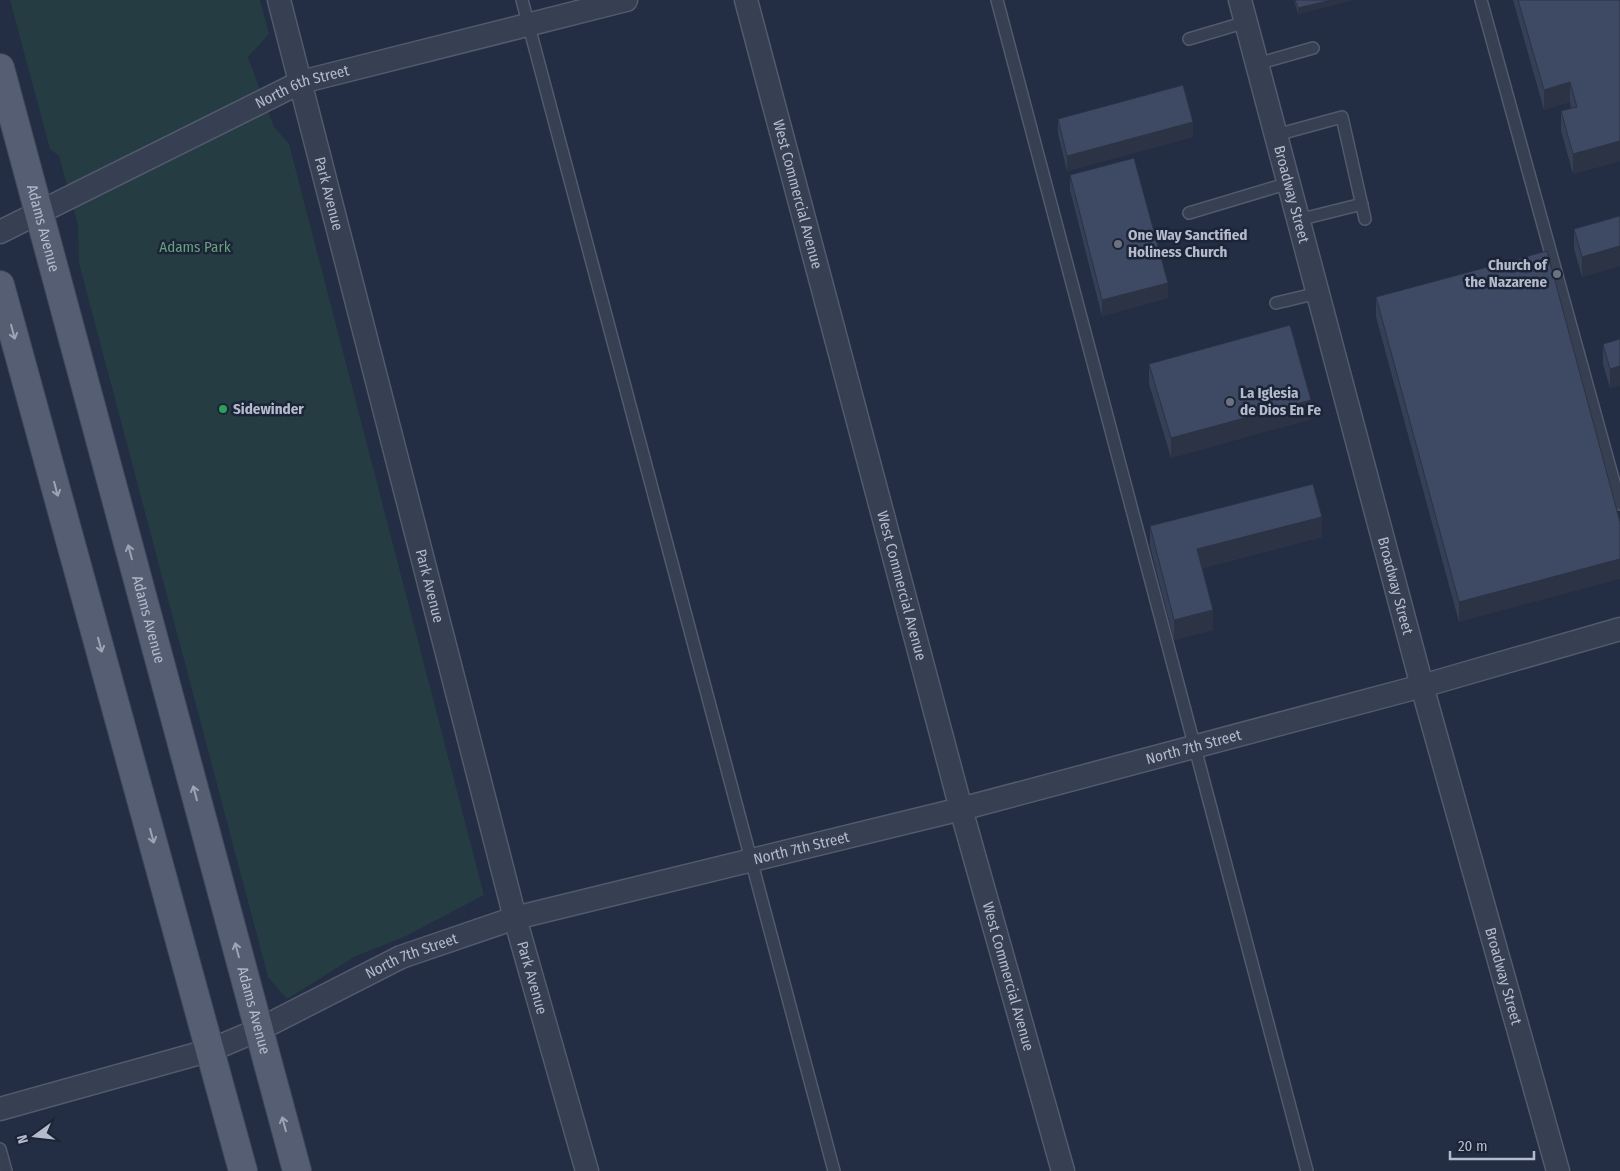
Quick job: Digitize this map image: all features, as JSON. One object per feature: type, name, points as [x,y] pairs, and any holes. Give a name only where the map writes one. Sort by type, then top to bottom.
[{"type":"main road","name":"Adams Avenue","points":[[0,68],[297,1171]]},
{"type":"main road","points":[[0,285],[243,1171]]},
{"type":"street","name":"Park Avenue","points":[[279,0],[514,918],[587,1171]]},
{"type":"street","name":"North 6th Street","points":[[0,232],[301,82],[626,0]]},
{"type":"street","name":"West Commercial Avenue","points":[[746,0],[961,809],[1063,1171]]},
{"type":"street","name":"Broadway Street","points":[[1240,0],[1422,686],[1558,1171]]},
{"type":"street","name":"North 7th Street","points":[[0,1109],[211,1050],[258,1030],[401,957],[514,918],[961,809],[1422,686],[1620,629]]},
{"type":"lane","points":[[522,0],[753,861],[834,1171]]},
{"type":"lane","points":[[997,0],[1307,1171]]},
{"type":"lane","points":[[1481,0],[1620,504]]},
{"type":"lane","points":[[1189,39],[1246,22]]},
{"type":"lane","points":[[1257,64],[1313,48]]},
{"type":"lane","points":[[1276,135],[1342,117],[1365,219]]},
{"type":"lane","points":[[1189,213],[1288,183]]},
{"type":"lane","points":[[1298,220],[1362,204]]},
{"type":"lane","points":[[1276,303],[1318,293]]},
{"type":"lane","points":[[0,1149],[6,1171]]},
{"type":"green space","name":"Adams Park","points":[[10,0],[260,0],[269,34],[248,57],[274,127],[289,144],[484,895],[404,937],[356,956],[287,999],[268,977],[79,263],[78,225],[59,156],[50,149]]},
{"type":"building","points":[[1295,0],[1332,0],[1298,8]]},
{"type":"building","points":[[1518,0],[1620,0],[1620,141],[1573,154],[1561,111],[1577,107],[1570,82],[1544,90]]},
{"type":"building","points":[[1183,85],[1193,122],[1067,156],[1058,119]]},
{"type":"building","name":"One Way Sanctified Holiness Church","points":[[1134,158],[1168,283],[1102,300],[1070,175]]},
{"type":"building","points":[[1620,216],[1620,246],[1582,257],[1574,229]]},
{"type":"building","points":[[1547,251],[1620,522],[1620,559],[1459,602],[1376,297]]},
{"type":"building","name":"La Iglesia de Dios En Fe","points":[[1290,325],[1311,400],[1171,438],[1149,364]]},
{"type":"building","points":[[1620,339],[1620,366],[1610,369],[1603,344]]},
{"type":"building","points":[[1313,484],[1322,517],[1197,549],[1213,610],[1174,620],[1150,526]]},
{"type":"place","name":"One Way Sanctified Holiness Church","points":[[1118,244]]},
{"type":"place","name":"Church of the Nazarene","points":[[1557,274]]},
{"type":"place","name":"La Iglesia de Dios En Fe","points":[[1230,402]]},
{"type":"place","name":"Sidewinder","points":[[223,409]]}]
